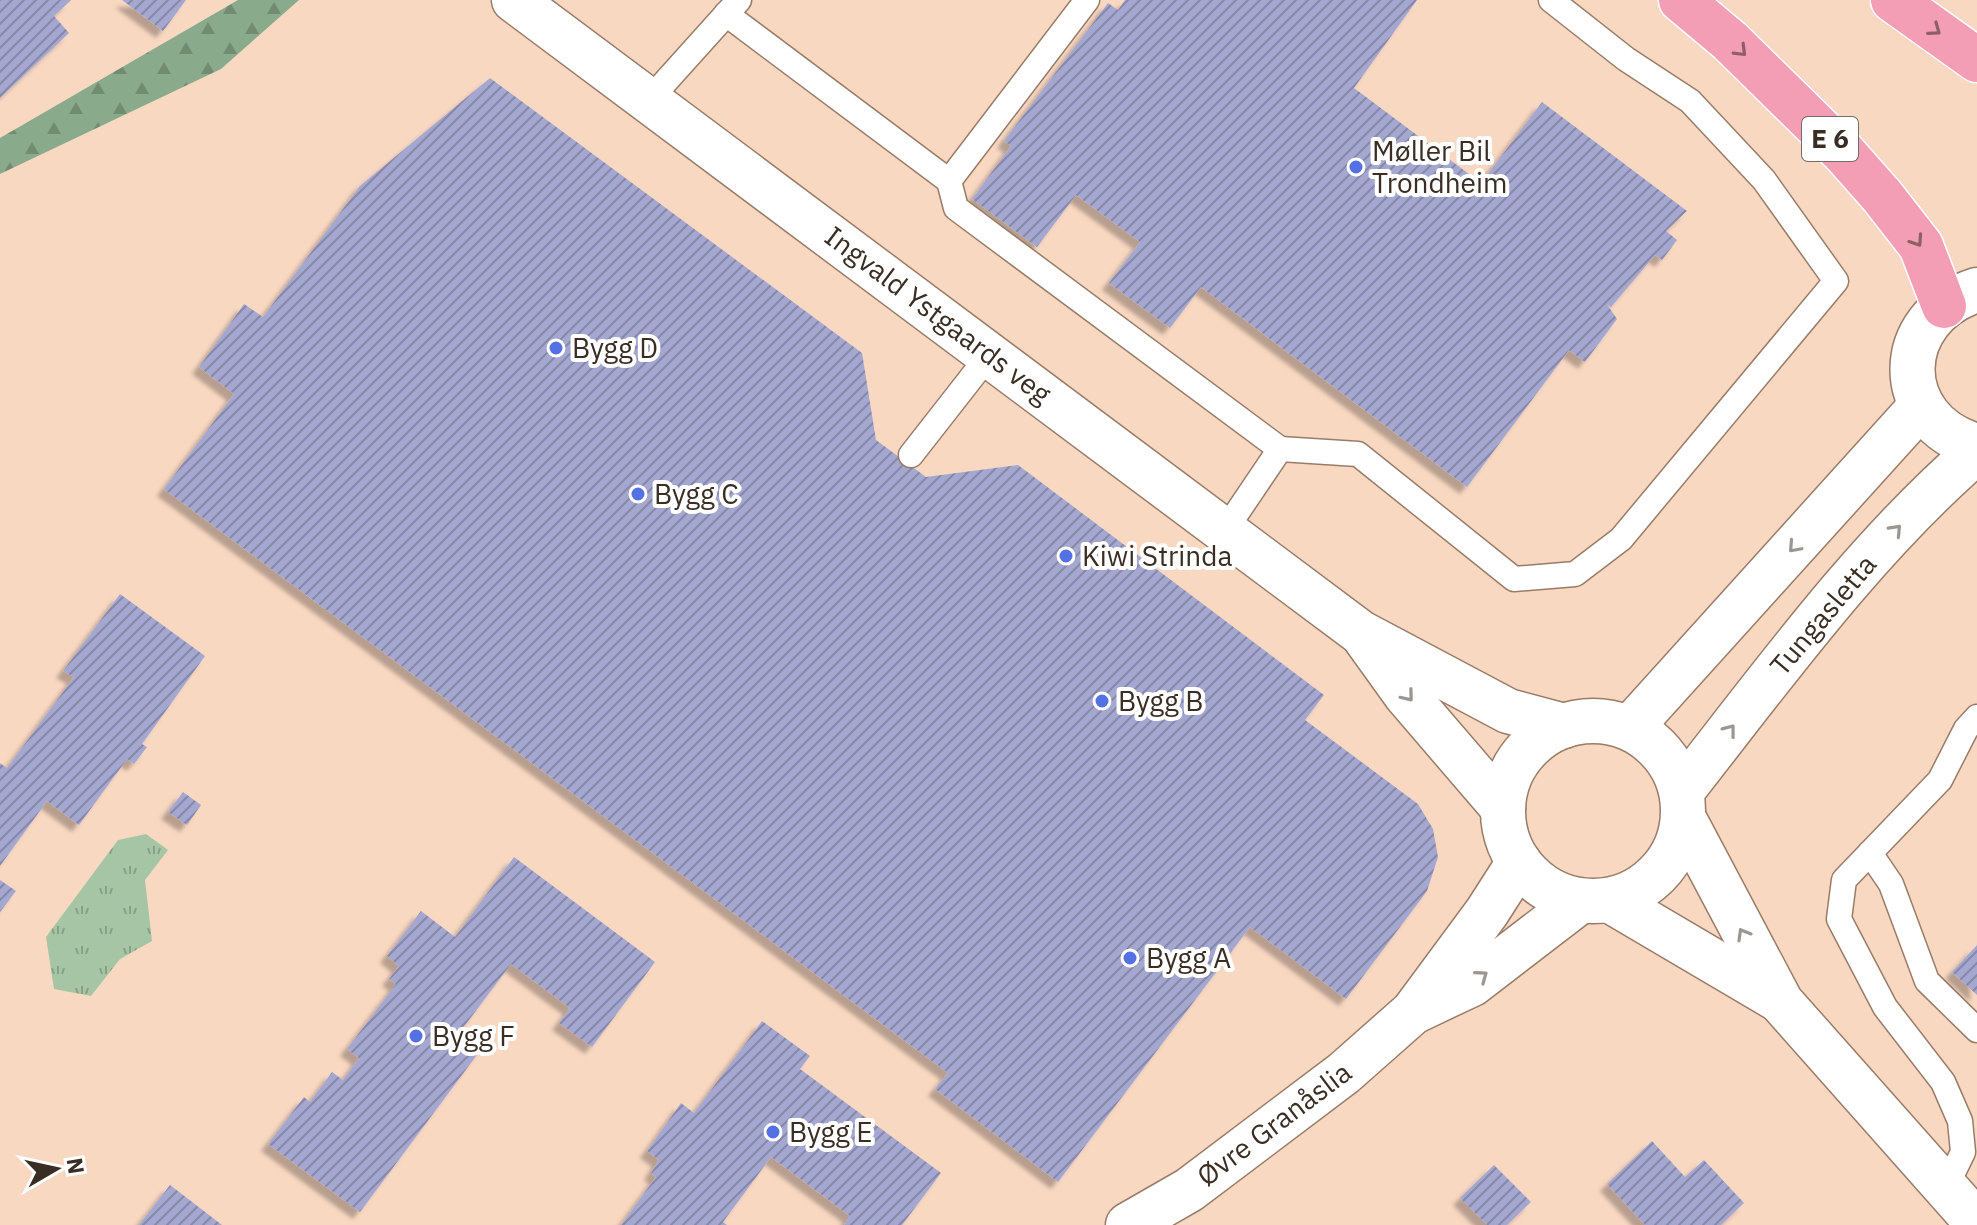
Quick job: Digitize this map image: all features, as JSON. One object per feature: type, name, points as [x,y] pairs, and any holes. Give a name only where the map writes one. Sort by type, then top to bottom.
[{"type":"highway","name":"E 6","points":[[1681,0],[1730,41],[1844,153],[1882,196],[1960,298]]},
{"type":"highway","points":[[1893,0],[1977,60]]},
{"type":"street","name":"Ingvald Ystgaards veg","points":[[514,0],[1226,529],[1361,633],[1508,711],[1564,726]]},
{"type":"street","points":[[1960,298],[1919,333],[1912,357],[1913,382],[1921,406],[1936,426],[1957,440],[1977,448]]},
{"type":"street","points":[[1630,728],[1921,406]]},
{"type":"street","name":"Tungasletta","points":[[1683,805],[1770,679],[1889,537],[1977,448]]},
{"type":"street","name":"Ingvald Ystgaards veg","points":[[1361,633],[1406,695],[1503,808]]},
{"type":"street","points":[[1781,1002],[1596,901],[1551,892],[1519,862],[1511,851],[1503,825],[1503,808],[1511,772],[1527,749],[1549,732],[1564,726],[1603,721],[1630,728],[1663,754],[1672,765],[1683,805],[1781,1002],[1977,1223]]},
{"type":"street","points":[[1596,901],[1639,890],[1663,870],[1677,846],[1683,805]]},
{"type":"street","name":"Øvre Granåslia","points":[[1128,1225],[1189,1190],[1344,1073],[1413,1012],[1487,912],[1519,862]]},
{"type":"street","name":"Øvre Granåslia","points":[[1413,1012],[1472,984],[1596,901]]},
{"type":"lane","points":[[949,181],[1087,0]]},
{"type":"lane","points":[[649,100],[732,7],[949,181],[956,208],[1280,449],[1358,454],[1514,579],[1575,574],[1621,539],[1836,281],[1764,180],[1690,101],[1626,59],[1551,0]]},
{"type":"lane","points":[[911,455],[990,354]]},
{"type":"lane","points":[[1226,529],[1280,449]]},
{"type":"lane","points":[[1946,1187],[1963,1152],[1960,1121],[1943,1082],[1885,1007],[1839,919],[1844,880],[1940,780],[1966,729],[1977,717]]},
{"type":"lane","points":[[1870,853],[1891,884],[1927,981],[1977,1030]]},
{"type":"green space","points":[[238,0],[299,0],[221,69],[0,174],[0,138]]},
{"type":"green space","points":[[146,834],[168,850],[145,880],[152,941],[120,959],[91,996],[54,989],[46,937],[118,840]]},
{"type":"building","points":[[0,0],[71,0],[54,16],[69,33],[0,98]]},
{"type":"building","points":[[122,0],[186,0],[163,31]]},
{"type":"building","points":[[1125,0],[1417,0],[1354,88],[1481,183],[1542,102],[1687,211],[1666,231],[1677,240],[1662,260],[1655,255],[1611,307],[1606,303],[1617,319],[1585,362],[1569,350],[1467,487],[1201,287],[1170,328],[1109,283],[1140,242],[1076,195],[1037,247],[972,199],[1011,146],[1004,141],[1108,3],[1118,10]]},
{"type":"building","points":[[490,78],[862,353],[876,440],[926,477],[1018,465],[1324,695],[1305,720],[1418,804],[1433,829],[1438,857],[1427,891],[1346,999],[1250,927],[1058,1182],[935,1089],[948,1073],[164,489],[234,394],[199,367],[244,304],[263,317],[360,186]]},
{"type":"building","points":[[120,594],[205,656],[142,744],[147,747],[134,764],[127,759],[79,825],[47,801],[0,866],[0,763],[7,768],[74,677],[63,671]]},
{"type":"building","points":[[183,792],[201,805],[187,825],[168,812]]},
{"type":"building","name":"Bygg F","points":[[514,857],[655,962],[592,1047],[559,1023],[570,1008],[511,964],[463,1028],[485,1044],[360,1212],[268,1144],[304,1097],[310,1102],[332,1072],[343,1080],[359,1058],[347,1049],[396,984],[389,979],[399,966],[387,956],[421,911],[455,937]]},
{"type":"building","points":[[0,880],[16,891],[0,912]]},
{"type":"building","points":[[1977,945],[1977,995],[1952,972]]},
{"type":"building","name":"Bygg E","points":[[762,1021],[810,1056],[800,1069],[941,1173],[902,1225],[844,1225],[850,1216],[771,1157],[723,1222],[727,1225],[621,1225],[656,1177],[651,1173],[659,1160],[647,1151],[681,1103],[694,1113]]},
{"type":"building","points":[[1652,1141],[1685,1177],[1704,1160],[1744,1203],[1721,1225],[1645,1225],[1607,1184]]},
{"type":"building","points":[[1494,1165],[1531,1202],[1507,1225],[1487,1225],[1460,1198]]},
{"type":"building","points":[[170,1185],[222,1225],[139,1225]]},
{"type":"place","name":"Møller Bil Trondheim","points":[[1356,167]]},
{"type":"place","name":"Bygg D","points":[[556,348]]},
{"type":"place","name":"Bygg C","points":[[638,494]]},
{"type":"place","name":"Kiwi Strinda","points":[[1066,556]]},
{"type":"place","name":"Bygg B","points":[[1102,701]]},
{"type":"place","name":"Bygg A","points":[[1130,958]]},
{"type":"place","name":"Bygg F","points":[[416,1036]]},
{"type":"place","name":"Bygg E","points":[[773,1132]]}]
